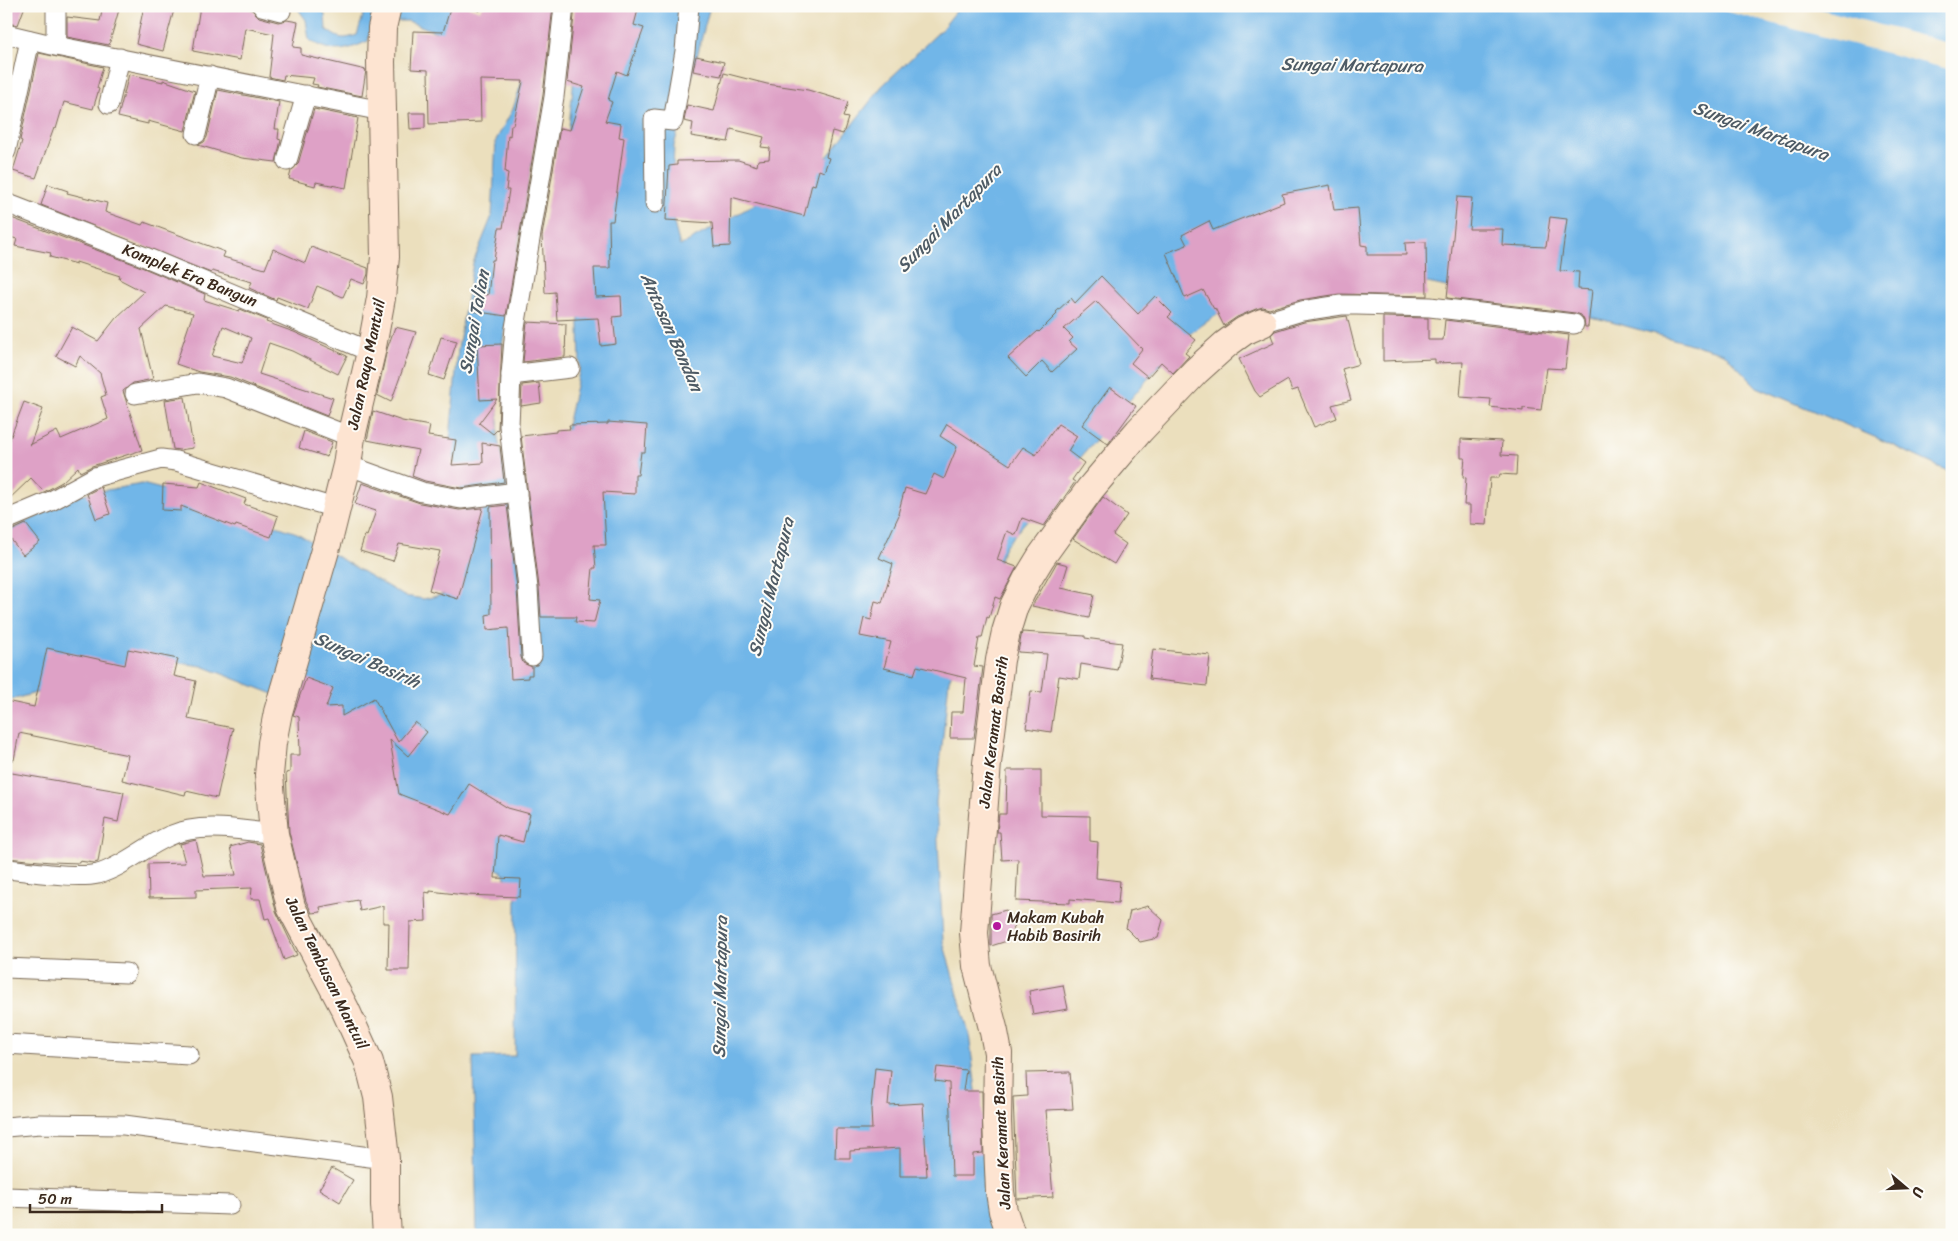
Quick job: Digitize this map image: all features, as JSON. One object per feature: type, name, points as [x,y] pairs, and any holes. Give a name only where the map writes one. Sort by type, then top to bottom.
[{"type":"street","points":[[56,6],[56,46]]},
{"type":"street","points":[[262,6],[281,11]]},
{"type":"street","points":[[532,656],[527,579],[509,426],[511,375],[515,328],[554,97],[564,6]]},
{"type":"street","points":[[655,202],[654,119],[673,121],[685,50],[689,6]]},
{"type":"street","name":"Jalan Raya Mantuil","points":[[278,712],[333,521],[347,465],[351,437],[371,352],[381,298],[385,257],[381,62],[385,17]]},
{"type":"street","points":[[6,34],[56,46],[382,111]]},
{"type":"street","points":[[6,150],[30,40]]},
{"type":"street","points":[[109,104],[120,58]]},
{"type":"street","points":[[196,134],[210,76]]},
{"type":"street","points":[[287,161],[306,95]]},
{"type":"street","name":"Komplek Era Bangun","points":[[6,204],[143,256],[371,352]]},
{"type":"street","points":[[1262,323],[1302,311],[1341,305],[1357,305],[1430,307],[1574,324]]},
{"type":"street","name":"Jalan Keramat Basirih","points":[[1012,1235],[1002,1211],[1000,1192],[997,1121],[998,1053],[977,966],[974,933],[987,763],[1000,660],[1006,632],[1014,606],[1027,580],[1041,556],[1090,488],[1139,431],[1196,371],[1244,330],[1262,323]]},
{"type":"street","points":[[511,375],[570,368]]},
{"type":"street","points":[[135,394],[198,383],[226,388],[351,437]]},
{"type":"street","points":[[6,520],[51,501],[95,477],[161,459],[176,461],[333,521]]},
{"type":"street","points":[[347,465],[422,492],[461,499],[517,492]]},
{"type":"street","name":"Jalan Tembusan Mantuil","points":[[278,712],[272,743],[269,775],[274,834],[291,907],[345,1009],[369,1062],[378,1097],[385,1159],[387,1235]]},
{"type":"street","points":[[6,870],[78,875],[96,874],[114,868],[168,837],[185,830],[205,828],[230,829],[274,834]]},
{"type":"street","points":[[6,968],[126,973]]},
{"type":"street","points":[[6,1044],[189,1054]]},
{"type":"street","points":[[6,1127],[40,1124],[124,1125],[385,1159]]},
{"type":"street","points":[[6,1198],[230,1205]]},
{"type":"water","points":[[296,6],[321,6],[325,15],[326,29],[337,37],[348,38],[357,35],[366,6],[459,6],[479,15],[541,103],[499,365],[498,439],[512,500],[519,506],[539,498],[563,444],[580,368],[578,287],[563,187],[581,6],[710,6],[674,146],[671,212],[680,246],[777,192],[828,156],[882,86],[942,29],[960,6],[1952,6],[1952,473],[1879,439],[1757,387],[1724,353],[1604,320],[1370,271],[1249,292],[1181,340],[1005,546],[949,680],[936,802],[943,941],[969,1034],[994,1235],[477,1235],[473,1057],[515,1056],[516,893],[501,871],[477,859],[426,851],[322,713],[202,666],[174,662],[148,663],[6,701],[6,532],[83,494],[142,484],[189,496],[297,533],[404,596],[424,599],[450,593],[470,543],[450,439],[458,349],[473,263],[492,216],[496,140],[513,109],[522,81],[444,35],[408,21],[374,21],[368,41],[345,49],[325,48],[309,40],[306,20]]},
{"type":"pier","points":[[1705,6],[1809,6],[1952,44],[1952,70]]},
{"type":"building","points":[[6,6],[25,6],[18,25],[6,23]]},
{"type":"building","points":[[103,6],[120,6],[109,45],[67,37],[67,17],[100,21]]},
{"type":"building","points":[[144,6],[175,6],[163,51],[136,44]]},
{"type":"building","points":[[200,6],[243,6],[252,10],[259,17],[278,22],[287,20],[298,22],[293,47],[301,48],[301,55],[366,70],[362,96],[317,87],[318,85],[312,84],[314,78],[284,75],[283,80],[269,77],[274,34],[245,28],[240,60],[193,51]]},
{"type":"building","points":[[451,6],[466,6],[480,11],[482,6],[553,6],[543,95],[506,316],[472,311],[475,293],[488,295],[492,260],[494,260],[499,228],[503,228],[509,190],[506,190],[508,173],[505,172],[508,135],[510,136],[511,125],[513,125],[523,81],[480,80],[481,122],[429,124],[428,70],[411,69],[413,31],[443,32]]},
{"type":"building","points":[[575,6],[639,6],[634,25],[644,28],[627,75],[617,71],[608,100],[612,102],[605,121],[621,124],[619,137],[624,138],[613,221],[609,221],[610,268],[594,268],[596,297],[621,296],[622,316],[613,317],[616,344],[601,346],[598,318],[557,320],[555,292],[545,293],[542,236],[560,128],[570,130],[584,87],[567,82]]},
{"type":"building","points":[[39,53],[103,67],[93,109],[64,102],[56,129],[54,128],[36,178],[13,171],[22,141],[20,140]]},
{"type":"building","points":[[696,56],[724,62],[721,76],[693,71]]},
{"type":"building","points":[[724,73],[767,84],[808,90],[848,102],[843,117],[848,118],[843,134],[832,131],[826,157],[829,158],[824,172],[819,170],[815,185],[812,184],[804,216],[731,197],[730,246],[714,247],[712,223],[666,220],[669,166],[677,165],[677,161],[738,160],[757,166],[758,160],[769,159],[770,148],[761,147],[764,137],[731,129],[728,142],[691,136],[693,123],[684,121],[687,105],[714,111]]},
{"type":"building","points":[[129,74],[163,82],[163,80],[195,91],[185,131],[148,121],[148,124],[118,117]]},
{"type":"building","points":[[218,90],[279,102],[275,129],[279,129],[278,139],[281,140],[276,162],[242,158],[198,145],[204,142],[207,137]]},
{"type":"building","points":[[314,109],[358,118],[346,188],[316,182],[315,186],[289,179],[291,171],[298,164]]},
{"type":"building","points":[[409,113],[425,113],[425,128],[410,129]]},
{"type":"building","points":[[48,184],[68,191],[67,193],[107,203],[105,212],[142,225],[144,222],[225,252],[223,257],[265,269],[273,249],[305,263],[311,247],[368,268],[368,274],[364,284],[351,279],[343,297],[317,286],[308,309],[277,297],[276,300],[249,288],[252,282],[212,271],[211,273],[41,205]]},
{"type":"building","points":[[1330,185],[1334,210],[1358,208],[1361,245],[1367,246],[1367,255],[1406,255],[1405,243],[1426,242],[1427,296],[1339,294],[1300,300],[1269,309],[1263,307],[1237,317],[1224,326],[1203,290],[1185,298],[1166,253],[1187,245],[1182,235],[1209,221],[1213,230],[1284,202],[1282,194]]},
{"type":"building","points":[[1457,197],[1472,198],[1469,229],[1503,229],[1502,245],[1546,247],[1550,217],[1567,219],[1560,271],[1579,272],[1578,289],[1592,290],[1588,327],[1585,327],[1581,315],[1575,313],[1447,298]]},
{"type":"building","points":[[6,216],[139,266],[205,294],[204,300],[239,311],[240,309],[347,356],[338,374],[292,351],[269,343],[259,374],[333,398],[327,416],[230,377],[199,372],[176,364],[193,313],[166,306],[141,329],[153,379],[133,383],[123,391],[142,450],[92,466],[80,472],[78,467],[62,482],[44,492],[31,478],[6,502],[6,449],[24,402],[43,409],[30,445],[57,431],[61,439],[108,419],[101,397],[106,395],[100,373],[80,356],[75,366],[56,356],[72,327],[98,341],[116,318],[144,292],[119,279],[120,276],[76,262],[76,264],[50,257],[51,253],[15,246],[17,239],[6,236]],"holes":[[[223,326],[251,338],[242,363],[212,356]]]},
{"type":"building","points":[[1101,276],[1138,314],[1155,296],[1172,313],[1168,317],[1196,340],[1185,353],[1189,356],[1173,373],[1161,362],[1148,377],[1131,363],[1142,349],[1096,301],[1064,329],[1073,338],[1069,342],[1077,349],[1052,372],[1042,361],[1026,377],[1008,358],[1039,332],[1071,298],[1075,303]]},
{"type":"building","points":[[1347,316],[1359,364],[1342,369],[1351,400],[1332,405],[1337,418],[1314,427],[1298,389],[1292,391],[1288,380],[1260,397],[1239,359],[1274,343],[1271,335],[1275,331],[1304,322]]},
{"type":"building","points":[[1383,317],[1428,318],[1428,340],[1443,340],[1445,320],[1569,335],[1565,369],[1547,368],[1541,410],[1523,408],[1523,411],[1490,407],[1491,399],[1460,397],[1463,362],[1435,363],[1435,359],[1383,361]]},
{"type":"building","points":[[527,322],[566,324],[565,357],[523,362]]},
{"type":"building","points":[[395,327],[416,332],[391,402],[377,395],[387,349]]},
{"type":"building","points":[[441,337],[457,341],[444,380],[429,375]]},
{"type":"building","points":[[502,344],[498,429],[493,434],[479,423],[497,399],[480,400],[477,345]]},
{"type":"building","points":[[539,383],[541,403],[521,406],[522,385]]},
{"type":"building","points":[[1110,387],[1136,406],[1108,444],[1082,425]]},
{"type":"building","points":[[185,397],[193,448],[173,449],[165,400]]},
{"type":"building","points":[[373,411],[402,421],[430,426],[428,436],[456,440],[452,465],[483,463],[482,443],[500,446],[504,482],[461,488],[425,481],[412,476],[418,450],[367,440]]},
{"type":"building","points":[[608,422],[647,425],[645,452],[641,452],[638,475],[635,475],[635,494],[603,492],[606,545],[594,545],[596,568],[593,568],[590,599],[600,600],[594,623],[575,622],[576,617],[541,617],[521,436],[570,429],[569,425],[608,424]]},
{"type":"building","points":[[947,424],[1010,465],[1023,447],[1036,455],[1058,424],[1077,436],[1068,451],[1084,463],[1072,480],[1075,482],[1044,526],[1022,518],[1016,535],[1007,531],[997,560],[1017,567],[1000,599],[995,597],[989,618],[987,617],[982,638],[979,638],[974,666],[983,667],[974,738],[950,738],[951,712],[963,712],[966,678],[917,666],[914,675],[884,668],[891,642],[860,636],[864,618],[871,620],[875,601],[882,603],[893,564],[879,558],[899,515],[905,488],[925,494],[934,474],[944,479],[957,447],[940,436]]},
{"type":"building","points":[[304,431],[332,442],[327,457],[299,448]]},
{"type":"building","points":[[1461,439],[1502,441],[1501,455],[1517,456],[1516,475],[1500,474],[1499,478],[1490,478],[1487,525],[1470,524],[1470,505],[1464,505],[1466,478],[1463,477],[1465,458],[1461,458]]},
{"type":"building","points":[[201,482],[246,499],[244,504],[278,516],[271,537],[236,525],[235,527],[181,506],[181,511],[162,510],[163,484],[199,487]]},
{"type":"building","points":[[362,483],[420,503],[459,510],[483,508],[458,599],[429,590],[440,551],[399,544],[393,561],[360,551],[376,511],[355,504]]},
{"type":"building","points":[[101,487],[110,514],[96,519],[87,494]]},
{"type":"building","points":[[1103,497],[1127,515],[1113,535],[1126,544],[1114,564],[1073,539]]},
{"type":"building","points":[[507,505],[517,589],[521,657],[523,663],[532,667],[532,675],[528,675],[528,678],[511,679],[508,628],[487,630],[486,615],[491,614],[490,507]]},
{"type":"building","points":[[26,524],[40,542],[23,555],[6,533]]},
{"type":"building","points":[[1057,562],[1068,565],[1061,588],[1094,595],[1089,618],[1032,606]]},
{"type":"building","points":[[1022,632],[1085,636],[1085,638],[1122,643],[1117,670],[1081,664],[1079,679],[1059,676],[1051,732],[1026,728],[1031,691],[1042,692],[1047,654],[1018,652]]},
{"type":"building","points":[[47,648],[125,665],[128,649],[178,659],[174,676],[196,681],[188,719],[233,728],[217,798],[186,791],[185,795],[122,780],[128,755],[19,733],[14,760],[6,759],[6,701],[34,707]]},
{"type":"building","points":[[1153,649],[1210,655],[1207,686],[1149,679]]},
{"type":"building","points":[[306,678],[333,688],[326,707],[342,706],[342,716],[374,698],[398,742],[415,722],[427,732],[408,756],[390,740],[399,794],[450,814],[469,784],[508,808],[530,814],[523,842],[498,835],[495,878],[521,879],[520,897],[425,892],[426,921],[410,922],[409,970],[388,970],[389,923],[383,923],[383,906],[360,911],[358,900],[320,907],[321,912],[312,913],[306,901],[289,832],[286,773],[290,772],[290,755],[300,755],[299,717],[293,715]]},
{"type":"building","points":[[1007,770],[1041,770],[1041,815],[1090,816],[1090,841],[1098,842],[1096,878],[1120,881],[1118,903],[1070,899],[1070,903],[1016,901],[1018,859],[1002,860],[1000,832],[997,832],[999,814],[1006,814]]},
{"type":"building","points":[[6,772],[124,792],[118,822],[105,819],[98,862],[51,862],[6,858]]},
{"type":"building","points":[[196,840],[204,876],[236,875],[230,847],[248,842],[260,844],[276,911],[297,955],[284,960],[269,918],[265,919],[260,899],[251,899],[252,888],[196,890],[196,897],[149,898],[148,864],[185,863],[180,844]]},
{"type":"building","points":[[1148,906],[1163,920],[1158,938],[1140,942],[1126,928],[1130,911]]},
{"type":"building","name":"Makam Kubah Habib Basirih","points":[[1006,910],[1016,921],[1010,940],[991,946],[991,914]]},
{"type":"building","points":[[1063,985],[1068,1009],[1033,1015],[1029,991]]},
{"type":"building","points":[[937,1067],[966,1070],[963,1091],[982,1091],[983,1153],[973,1154],[973,1176],[952,1176],[949,1083],[935,1081]]},
{"type":"building","points":[[875,1068],[891,1070],[888,1105],[923,1103],[927,1176],[900,1176],[900,1148],[850,1151],[850,1158],[835,1158],[836,1129],[872,1129],[871,1109]]},
{"type":"building","points":[[1070,1072],[1073,1109],[1046,1110],[1053,1197],[1017,1199],[1013,1097],[1027,1096],[1026,1073]]},
{"type":"building","points":[[332,1168],[353,1180],[340,1202],[319,1189]]},
{"type":"place","name":"Makam Kubah Habib Basirih","points":[[997,926]]},
{"type":"water label","name":"Sungai Martapura","points":[[1352,65]]},
{"type":"water label","name":"Sungai Martapura","points":[[1761,131]]},
{"type":"water label","name":"Sungai Martapura","points":[[949,218]]},
{"type":"water label","name":"Sungai Talian","points":[[474,322]]},
{"type":"water label","name":"Antasan Bondan","points":[[672,332]]},
{"type":"water label","name":"Sungai Martapura","points":[[771,587]]},
{"type":"water label","name":"Sungai Basirih","points":[[367,660]]},
{"type":"water label","name":"Sungai Martapura","points":[[720,987]]}]
